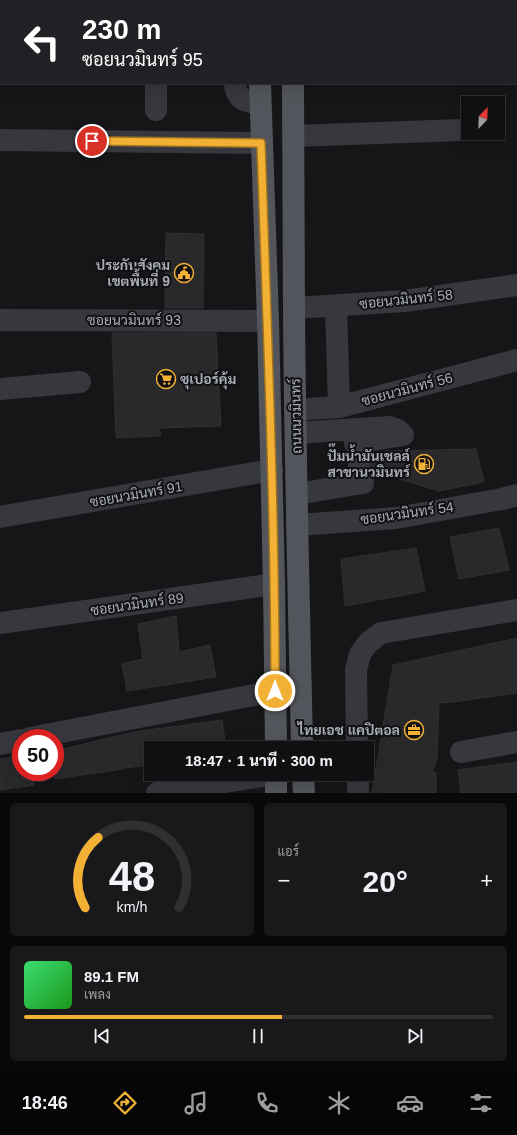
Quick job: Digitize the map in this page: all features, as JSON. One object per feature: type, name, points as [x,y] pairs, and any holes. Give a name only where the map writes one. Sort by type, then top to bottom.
[{"type":"main road","name":"ถนนนวมินทร์","points":[[293,84],[296,494],[302,741]]},
{"type":"main road","name":"ถนนนวมินทร์","points":[[260,93],[272,470],[276,741]]},
{"type":"main road","points":[[272,470],[297,467]]},
{"type":"main road","points":[[275,781],[276,793]]},
{"type":"main road","points":[[303,781],[304,793]]},
{"type":"street","points":[[156,84],[156,110]]},
{"type":"street","points":[[235,84],[235,92],[242,99],[250,103],[260,93]]},
{"type":"street","points":[[294,136],[461,130]]},
{"type":"street","points":[[0,140],[261,143]]},
{"type":"street","name":"ซอยนวมินทร์ 58","points":[[294,308],[405,301],[517,285]]},
{"type":"street","points":[[336,306],[340,407]]},
{"type":"street","name":"ซอยนวมินทร์ 93","points":[[0,320],[268,321]]},
{"type":"street","name":"ซอยนวมินทร์ 56","points":[[295,410],[340,407],[517,360]]},
{"type":"street","points":[[0,389],[80,382]]},
{"type":"street","points":[[296,433],[390,427],[398,430],[403,435],[355,443]]},
{"type":"street","points":[[296,494],[363,483],[359,467]]},
{"type":"street","name":"ซอยนวมินทร์ 91","points":[[0,517],[272,470]]},
{"type":"street","name":"ซอยนวมินทร์ 54","points":[[297,525],[396,518],[517,495]]},
{"type":"street","name":"ซอยนวมินทร์ 89","points":[[0,623],[274,584]]},
{"type":"street","points":[[357,741],[356,670],[360,654],[368,643],[381,633],[517,610]]},
{"type":"street","points":[[64,731],[275,691]]},
{"type":"street","points":[[0,744],[12,742]]},
{"type":"street","points":[[461,752],[517,742]]},
{"type":"street","points":[[158,793],[232,781]]},
{"type":"street","points":[[358,781],[358,793]]},
{"type":"building","name":"ประกันสังคม เขตพื้นที่ 9","points":[[166,233],[204,234],[203,308],[165,308]]},
{"type":"building","name":"ซุเปอร์คุ้ม","points":[[112,333],[216,333],[221,426],[159,428],[161,436],[116,438]]},
{"type":"building","name":"ปั๊มน้ำมันเชลล์ สาขานวมินทร์","points":[[476,449],[484,482],[439,491],[390,476],[374,477],[368,458],[368,454],[386,451]]},
{"type":"building","points":[[499,528],[509,570],[459,579],[450,537]]},
{"type":"building","points":[[416,548],[425,591],[345,606],[341,559]]},
{"type":"building","points":[[176,616],[179,652],[210,645],[216,677],[127,691],[122,664],[143,659],[138,624]]},
{"type":"building","name":"ไทยเอช แคปิตอล","points":[[517,638],[517,693],[439,703],[437,758],[432,773],[436,772],[436,793],[372,793],[393,665]]},
{"type":"building","points":[[222,720],[225,741],[144,741],[144,766],[64,778],[64,749],[134,732]]},
{"type":"building","points":[[12,757],[12,781],[34,781],[34,785],[0,790],[0,759]]},
{"type":"building","points":[[517,762],[517,793],[461,793],[458,770]]},
{"type":"place","name":"ประกันสังคม เขตพื้นที่ 9","points":[[184,273]]},
{"type":"place","name":"ซุเปอร์คุ้ม","points":[[166,379]]},
{"type":"place","name":"ปั๊มน้ำมันเชลล์ สาขานวมินทร์","points":[[424,464]]},
{"type":"place","name":"ไทยเอช แคปิตอล","points":[[414,730]]},
{"type":"route","points":[[92,141],[261,143],[268,321],[275,691]]}]
